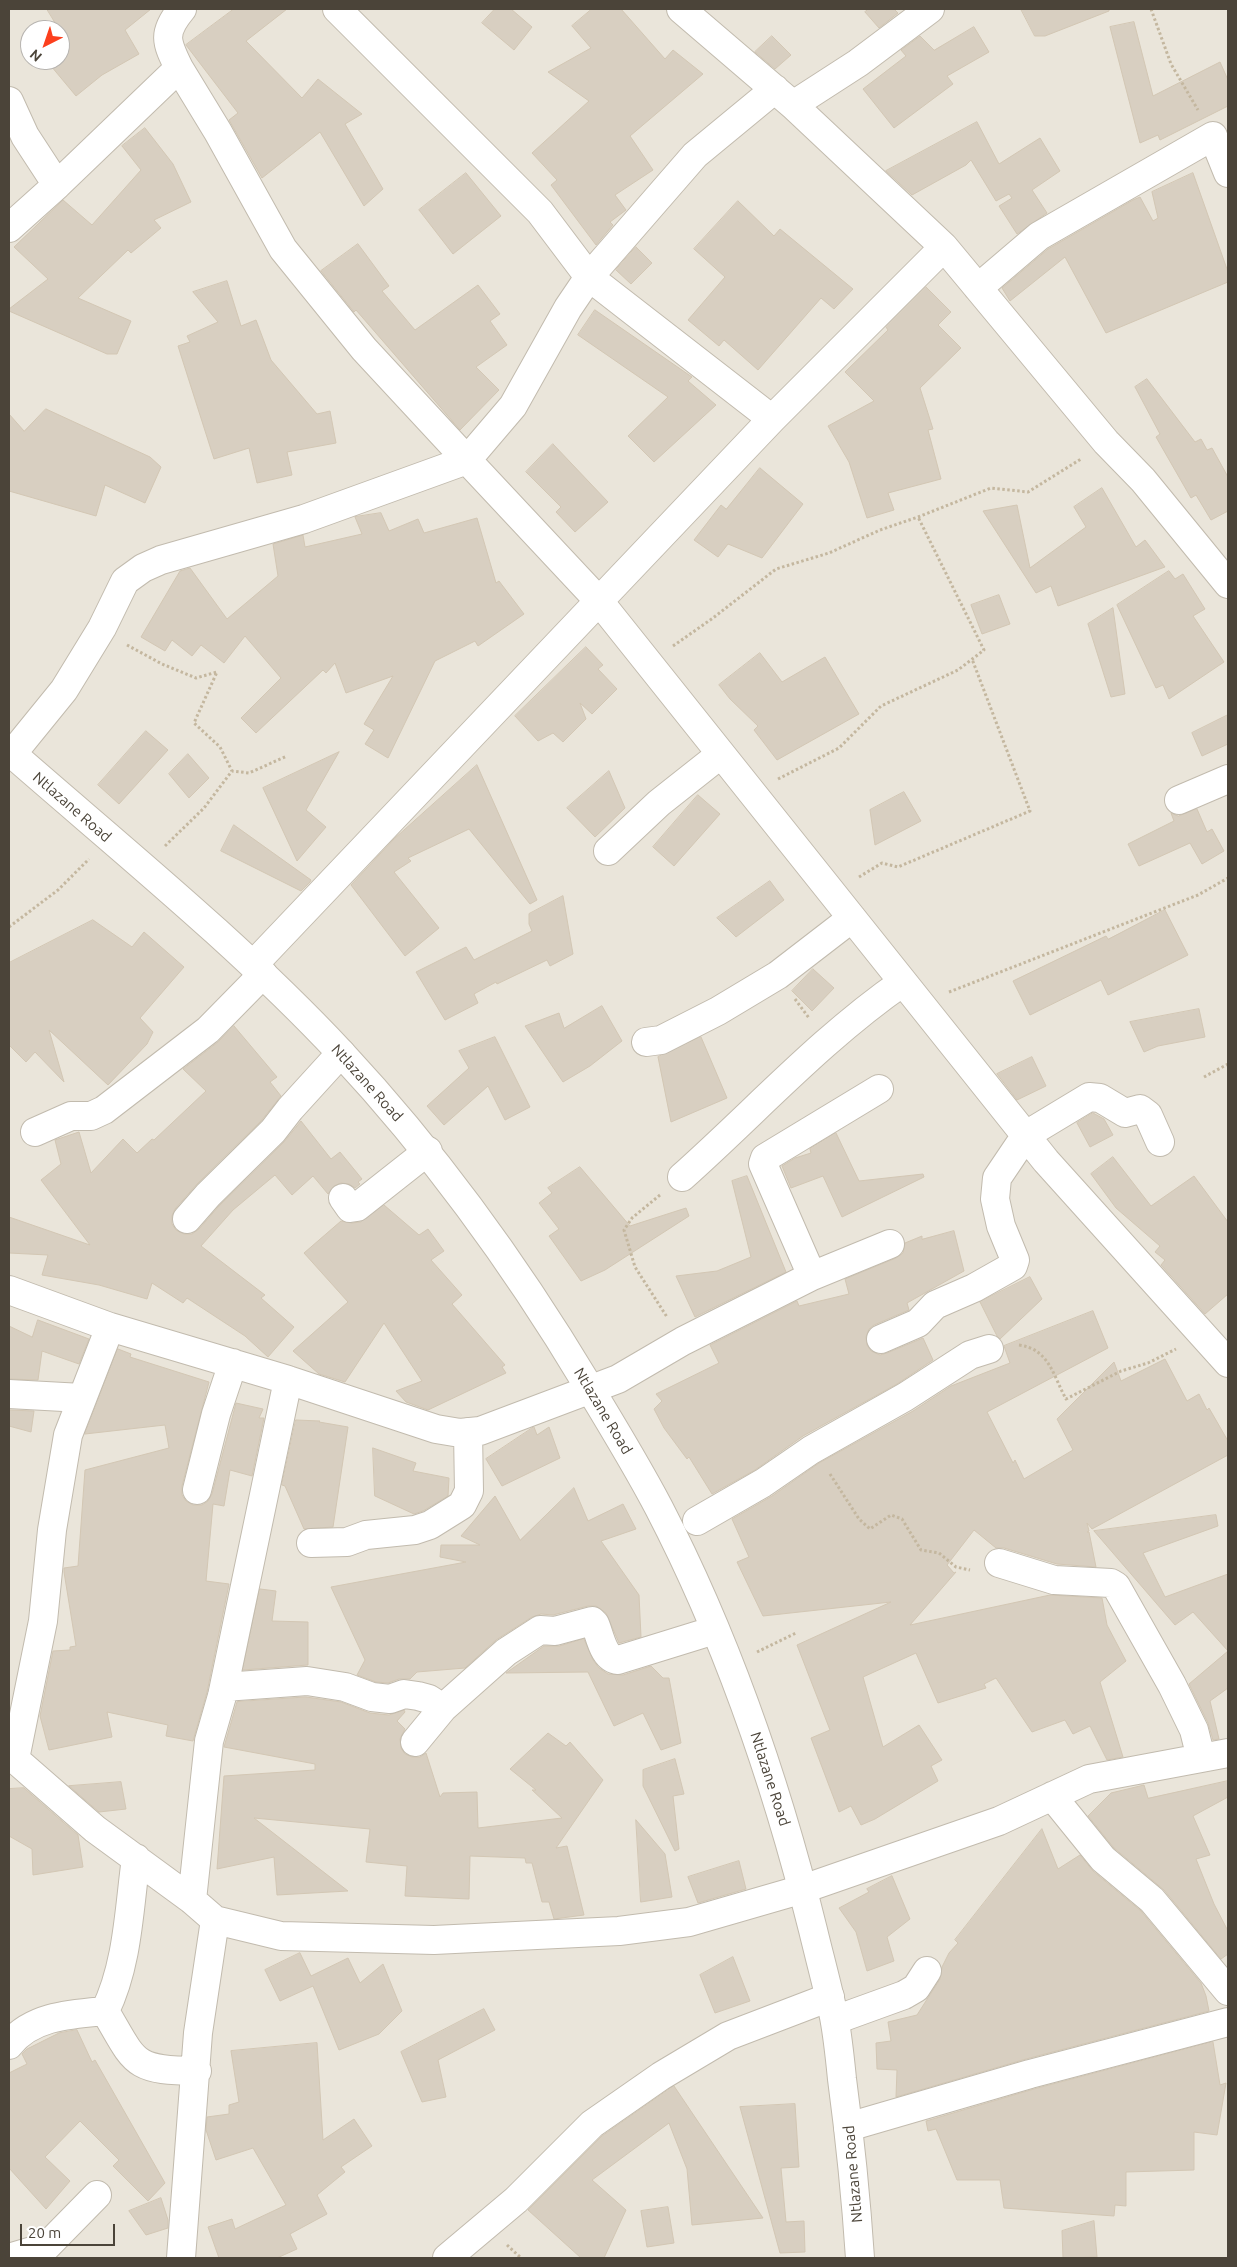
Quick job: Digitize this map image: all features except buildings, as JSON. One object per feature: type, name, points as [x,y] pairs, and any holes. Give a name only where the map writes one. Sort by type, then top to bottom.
[{"type":"street","points":[[182,9],[172,22],[168,32],[167,45],[283,249],[364,349],[599,601],[1046,1161],[1228,1363]]},
{"type":"street","points":[[337,9],[540,212],[589,277],[772,418]]},
{"type":"street","points":[[681,9],[784,97],[944,247],[1106,442],[1142,480],[1228,584]]},
{"type":"street","points":[[11,753],[64,690],[102,628],[125,581],[143,568],[161,560],[304,519],[466,460],[513,406],[568,308],[589,277],[695,155],[784,97],[858,63],[930,9]]},
{"type":"street","points":[[9,228],[57,185],[179,68]]},
{"type":"street","points":[[9,101],[25,136],[57,185]]},
{"type":"street","points":[[978,288],[1039,236],[1213,136],[1228,173]]},
{"type":"street","points":[[35,1132],[71,1116],[91,1116],[104,1110],[208,1030],[258,970],[599,601],[772,418],[944,247]]},
{"type":"street","name":"Ntlazane Road","points":[[11,753],[258,970],[341,1053],[428,1151],[500,1248],[549,1319],[614,1427],[660,1509],[715,1630],[769,1771],[803,1889],[832,2009],[848,2127],[860,2258]]},
{"type":"street","points":[[608,852],[659,803],[721,754]]},
{"type":"street","points":[[1179,800],[1228,779]]},
{"type":"street","points":[[646,1042],[661,1040],[718,1011],[778,975],[852,918]]},
{"type":"street","points":[[682,1177],[754,1111],[797,1068],[878,999],[903,982]]},
{"type":"street","points":[[187,1219],[208,1194],[268,1137],[341,1053]]},
{"type":"street","points":[[812,1276],[763,1164],[764,1158],[879,1089]]},
{"type":"street","points":[[880,1339],[918,1323],[935,1305],[974,1288],[1013,1266],[1015,1260],[1001,1226],[995,1199],[997,1178],[1026,1135],[1089,1097],[1095,1096],[1125,1113],[1140,1109],[1148,1115],[1160,1142]]},
{"type":"street","points":[[343,1198],[350,1208],[357,1207],[428,1151]]},
{"type":"street","points":[[9,1290],[110,1327],[288,1380],[436,1429],[468,1432],[480,1431],[618,1379],[683,1341],[812,1276],[890,1244]]},
{"type":"street","points":[[110,1327],[68,1435],[52,1530],[43,1621],[12,1757],[95,1829],[192,1900],[215,1920],[281,1936],[434,1940],[600,1932],[689,1922],[803,1889],[999,1821],[1089,1779],[1228,1754]]},
{"type":"street","points":[[697,1521],[763,1483],[812,1450],[905,1397],[970,1355],[989,1349]]},
{"type":"street","points":[[197,1490],[216,1414],[233,1363]]},
{"type":"street","points":[[192,1900],[209,1740],[224,1687],[288,1380]]},
{"type":"street","points":[[9,1394],[82,1398]]},
{"type":"street","points":[[310,1543],[347,1542],[366,1535],[416,1530],[453,1513],[467,1500],[469,1491],[468,1432]]},
{"type":"street","points":[[999,1562],[1054,1580],[1111,1583],[1116,1586],[1172,1685],[1194,1730],[1201,1758]]},
{"type":"street","points":[[415,1742],[443,1708],[506,1652],[540,1630],[555,1632],[592,1621],[606,1652],[614,1660],[618,1660],[715,1630]]},
{"type":"street","points":[[224,1687],[307,1681],[345,1687],[372,1697],[390,1698],[404,1694],[418,1696],[429,1699],[443,1708]]},
{"type":"street","points":[[1052,1796],[1103,1860],[1152,1900],[1228,1991]]},
{"type":"street","points":[[105,2011],[115,1990],[122,1968],[136,1858]]},
{"type":"street","points":[[181,2258],[197,2071],[198,2033],[215,1920]]},
{"type":"street","points":[[447,2258],[516,2200],[592,2124],[661,2076],[728,2036],[832,2009],[904,1995],[916,1988],[927,1971]]},
{"type":"street","points":[[11,2037],[36,2024],[60,2016],[105,2011]]},
{"type":"street","points":[[105,2011],[129,2052],[138,2062],[152,2068],[197,2071]]},
{"type":"street","points":[[848,2127],[1030,2074],[1228,2022]]},
{"type":"street","points":[[9,2258],[46,2247],[97,2195]]},
{"type":"path","points":[[1151,9],[1171,64],[1213,136]]},
{"type":"path","points":[[648,662],[714,618],[776,570],[829,553],[880,530],[991,488],[1028,492],[1106,442]]},
{"type":"path","points":[[752,793],[839,748],[881,706],[958,670],[984,650],[918,517]]},
{"type":"path","points":[[102,628],[126,645],[162,664],[196,678],[217,672],[194,723],[220,747],[232,771]]},
{"type":"path","points":[[833,894],[882,863],[898,867],[1030,811],[972,659]]},
{"type":"path","points":[[232,771],[249,774],[287,756]]},
{"type":"path","points":[[164,847],[204,808],[232,771]]},
{"type":"path","points":[[9,927],[58,890],[90,858]]},
{"type":"path","points":[[920,1004],[1038,959],[1104,930],[1198,895],[1228,878]]},
{"type":"path","points":[[778,975],[826,1043]]},
{"type":"path","points":[[1204,1077],[1228,1064]]},
{"type":"path","points":[[682,1177],[632,1218],[624,1230],[635,1267],[683,1341]]},
{"type":"path","points":[[989,1349],[1006,1343],[1030,1346],[1042,1354],[1066,1399],[1121,1372],[1148,1363],[1204,1335]]},
{"type":"path","points":[[812,1450],[835,1480],[859,1519],[870,1529],[891,1515],[902,1519],[921,1550],[939,1553],[956,1567],[975,1572],[999,1562]]},
{"type":"path","points":[[757,1652],[796,1632]]},
{"type":"shaded area","points":[[9,9],[1228,9],[1228,2258],[9,2258]]}]
